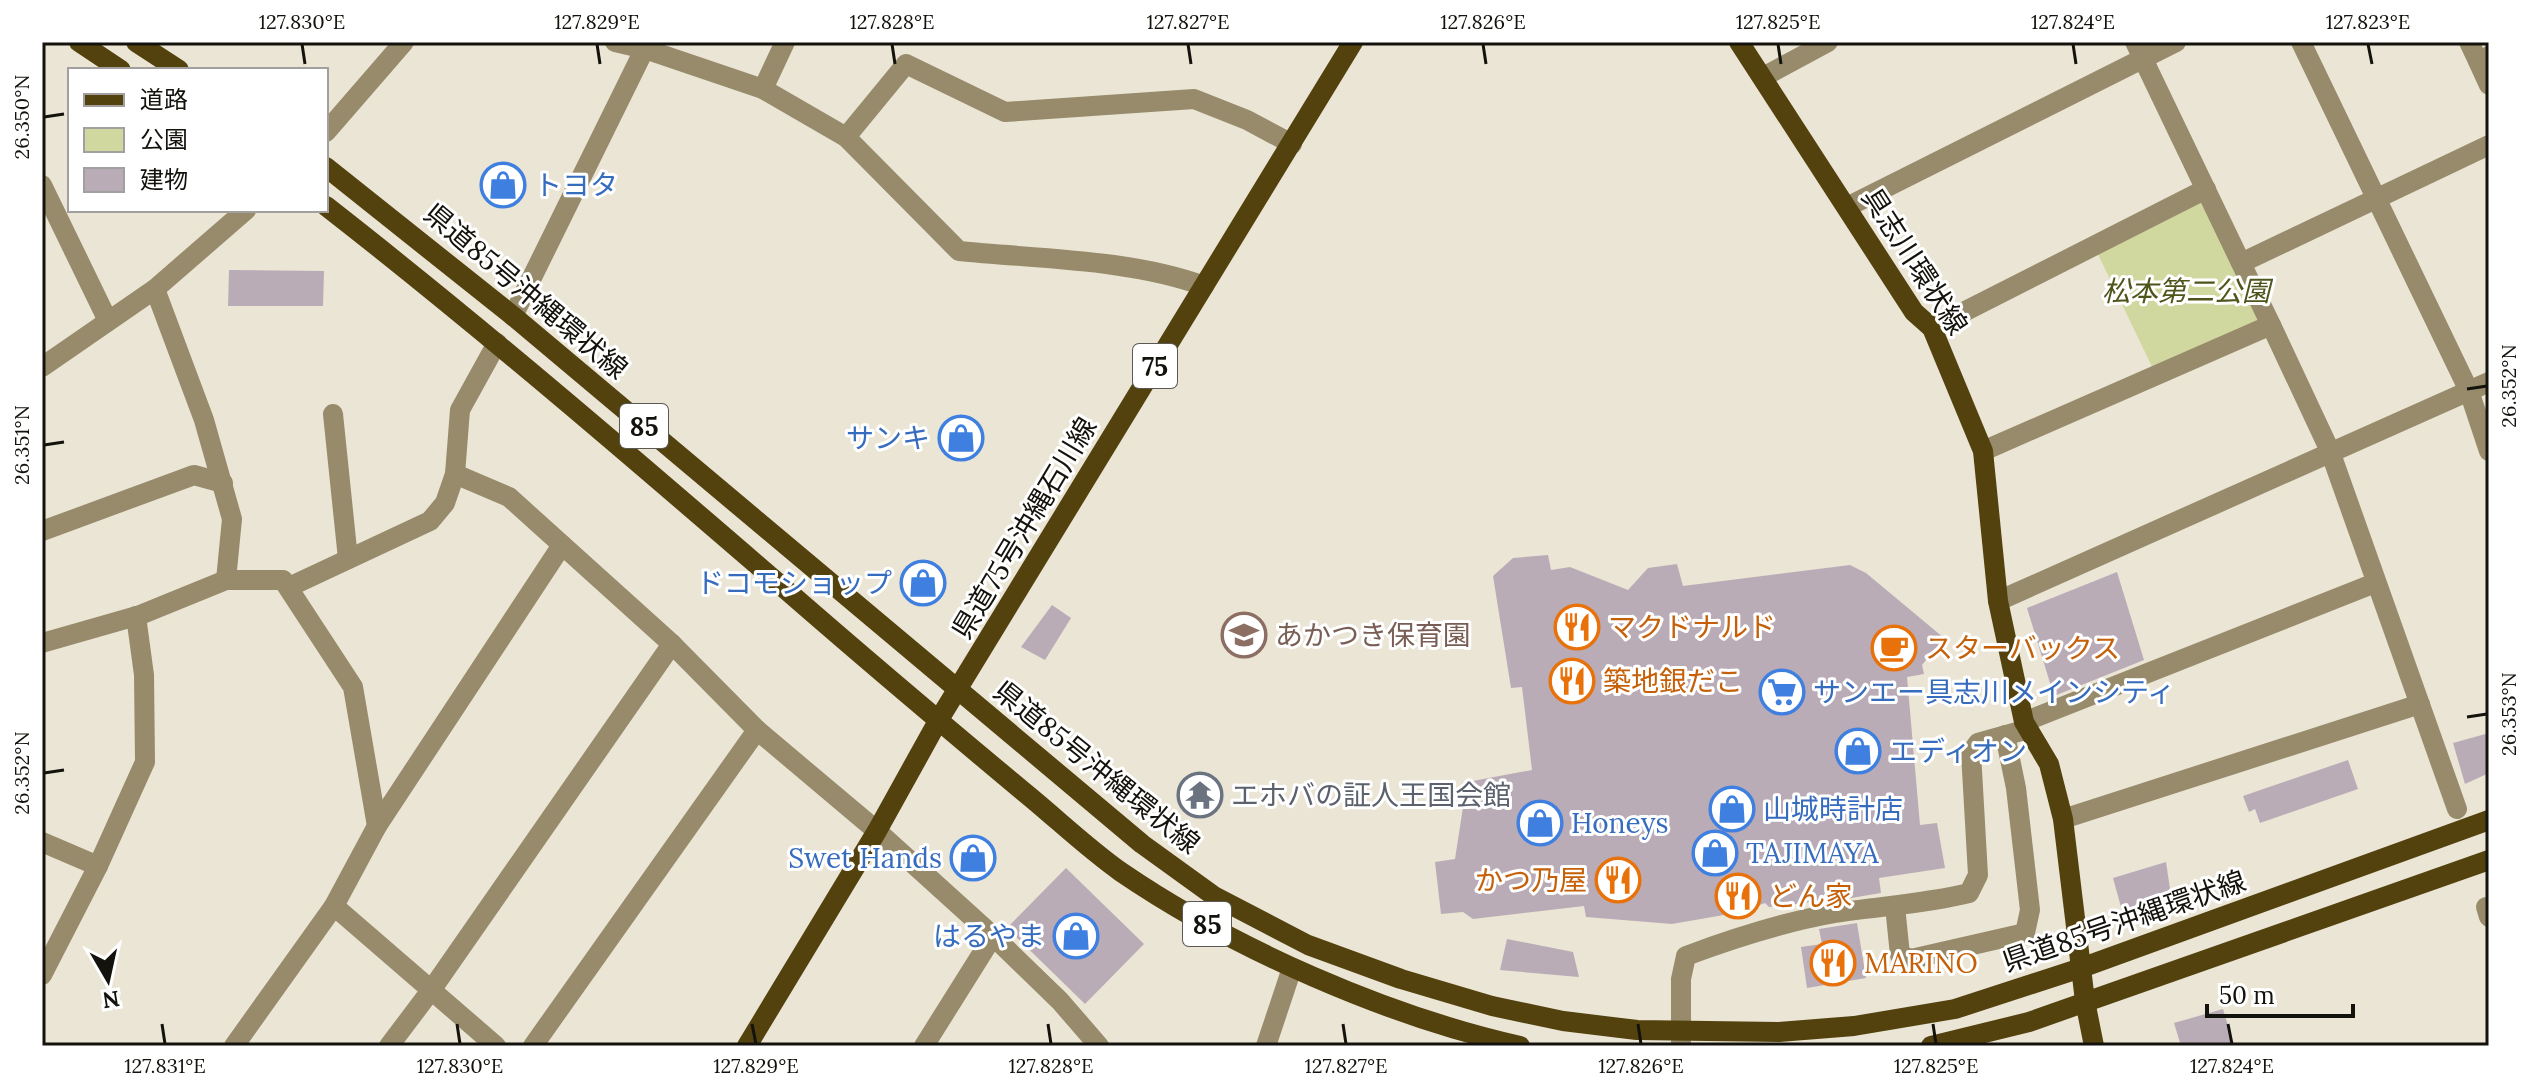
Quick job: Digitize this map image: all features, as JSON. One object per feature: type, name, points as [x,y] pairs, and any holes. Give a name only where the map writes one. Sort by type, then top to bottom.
[{"type":"main road","points":[[79,42],[118,68]]},
{"type":"main road","points":[[136,42],[176,68]]},
{"type":"main road","name":"県道75号沖縄石川線","points":[[747,1046],[877,831],[938,721],[1353,42]]},
{"type":"main road","name":"具志川環状線","points":[[1739,42],[1914,312],[1932,328],[1983,451],[1998,601],[2026,725],[2049,764],[2063,819],[2085,1001],[2094,1046]]},
{"type":"main road","name":"県道85号沖縄環状線","points":[[328,169],[513,316],[1142,844],[1214,896],[1308,945],[1401,979],[1492,1006],[1563,1021],[1681,1039],[1854,1026],[1955,1009],[2081,968],[2489,820]]},
{"type":"main road","name":"県道85号沖縄環状線","points":[[328,208],[497,343],[938,721],[1120,870],[1195,917],[1292,968],[1482,1038],[1520,1046]]},
{"type":"main road","points":[[1931,1046],[2029,1022],[2489,860]]},
{"type":"street","points":[[328,130],[404,42]]},
{"type":"street","points":[[615,42],[646,46],[763,89],[846,137],[959,251],[1118,266],[1182,278],[1204,286]]},
{"type":"street","points":[[763,89],[785,42]]},
{"type":"street","points":[[1763,77],[1828,42]]},
{"type":"street","points":[[1847,207],[2139,50],[2176,42]]},
{"type":"street","points":[[2301,42],[2469,391],[2489,451]]},
{"type":"street","points":[[2469,42],[2484,58],[2489,85]]},
{"type":"street","points":[[513,316],[646,46]]},
{"type":"street","points":[[2139,50],[2330,451],[2457,809]]},
{"type":"street","points":[[846,137],[906,64],[1005,112],[1194,99],[1247,120],[1292,144]]},
{"type":"street","points":[[2241,263],[2489,145]]},
{"type":"street","points":[[42,185],[108,321]]},
{"type":"street","points":[[1932,328],[2206,189]]},
{"type":"street","points":[[42,367],[155,289],[244,212]]},
{"type":"street","points":[[155,289],[204,420],[232,519],[226,580]]},
{"type":"street","points":[[1983,451],[2271,325]]},
{"type":"street","points":[[289,587],[430,521],[445,503],[455,474],[460,410],[497,343]]},
{"type":"street","points":[[1998,601],[2489,382]]},
{"type":"street","points":[[333,414],[348,559]]},
{"type":"street","points":[[455,474],[509,497],[672,644],[757,730],[877,831],[993,936],[1060,1001],[1099,1046]]},
{"type":"street","points":[[42,531],[194,475],[223,483]]},
{"type":"street","points":[[234,1046],[334,906],[377,826],[562,545]]},
{"type":"street","points":[[42,643],[136,616],[226,580],[283,580],[353,687],[377,826]]},
{"type":"street","points":[[1681,1039],[1681,979],[1686,956],[1732,939],[1833,914],[1940,900],[1969,893],[1978,875],[1971,753],[1978,743],[2005,735],[2375,583]]},
{"type":"street","points":[[42,975],[98,866],[145,762],[144,675],[136,616]]},
{"type":"street","points":[[389,1046],[672,644]]},
{"type":"street","points":[[2063,819],[2420,704]]},
{"type":"street","points":[[533,1046],[757,730]]},
{"type":"street","points":[[1895,906],[1900,955],[1911,959],[2025,933],[2030,910],[2016,788],[2005,735]]},
{"type":"street","points":[[42,842],[98,866]]},
{"type":"street","points":[[334,906],[496,1046]]},
{"type":"street","points":[[924,1046],[993,936]]},
{"type":"street","points":[[1266,1046],[1292,968]]},
{"type":"green space","name":"松本第二公園","points":[[2206,189],[2271,325],[2156,375],[2094,246]]},
{"type":"building","points":[[229,270],[324,271],[323,306],[228,306]]},
{"type":"building","points":[[1548,555],[1551,570],[1570,567],[1628,590],[1648,568],[1677,564],[1683,586],[1850,565],[1866,573],[1944,638],[1922,665],[1924,674],[1907,677],[1920,825],[1937,823],[1945,868],[1879,878],[1881,893],[1815,904],[1769,907],[1765,903],[1741,912],[1672,924],[1586,917],[1584,906],[1473,919],[1463,912],[1441,914],[1435,862],[1455,859],[1464,801],[1462,783],[1532,770],[1522,687],[1511,688],[1493,576],[1513,558]]},
{"type":"building","points":[[2117,572],[2144,660],[2054,696],[2027,608]]},
{"type":"building","points":[[1052,605],[1071,618],[1045,660],[1021,647]]},
{"type":"building","points":[[2489,733],[2489,773],[2465,784],[2453,743]]},
{"type":"building","points":[[2348,760],[2358,789],[2260,823],[2255,809],[2249,812],[2243,796]]},
{"type":"building","points":[[2166,862],[2172,902],[2124,918],[2113,878]]},
{"type":"building","name":"はるやま","points":[[1066,868],[1144,944],[1085,1004],[1007,928]]},
{"type":"building","name":"MARINO","points":[[1857,923],[1866,978],[1807,988],[1801,947],[1822,944],[1819,929]]},
{"type":"building","points":[[1507,939],[1573,952],[1579,977],[1500,970]]},
{"type":"building","points":[[2223,1009],[2234,1046],[2181,1046],[2174,1023]]},
{"type":"place","name":"トヨタ","points":[[503,185]]},
{"type":"place","name":"サンキ","points":[[961,438]]},
{"type":"place","name":"ドコモショップ","points":[[923,583]]},
{"type":"place","name":"マクドナルド","points":[[1577,627]]},
{"type":"place","name":"あかつき保育園","points":[[1244,635]]},
{"type":"place","name":"スターバックス","points":[[1894,648]]},
{"type":"place","name":"築地銀だこ","points":[[1572,681]]},
{"type":"place","name":"サンエー具志川メインシティ","points":[[1782,692]]},
{"type":"place","name":"エディオン","points":[[1858,751]]},
{"type":"place","name":"エホバの証人王国会館","points":[[1200,795]]},
{"type":"place","name":"山城時計店","points":[[1732,809]]},
{"type":"place","name":"Honeys","points":[[1540,823]]},
{"type":"place","name":"TAJIMAYA","points":[[1715,853]]},
{"type":"place","name":"Swet Hands","points":[[973,858]]},
{"type":"place","name":"かつ乃屋","points":[[1618,880]]},
{"type":"place","name":"どん家","points":[[1738,896]]},
{"type":"place","name":"はるやま","points":[[1076,936]]},
{"type":"place","name":"MARINO","points":[[1833,963]]}]
